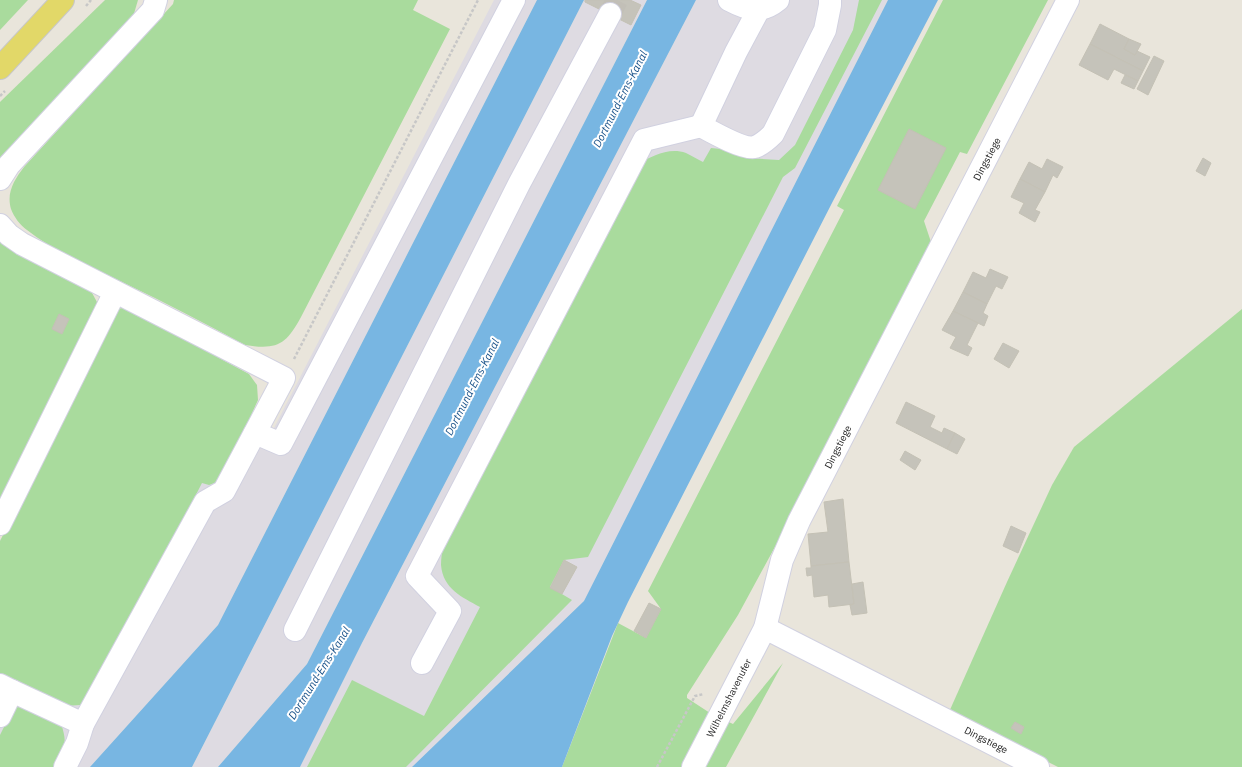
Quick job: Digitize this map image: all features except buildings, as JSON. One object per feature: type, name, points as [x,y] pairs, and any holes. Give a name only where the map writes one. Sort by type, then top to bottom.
[{"type":"main road","points":[[0,68],[60,4]]},
{"type":"street","points":[[0,178],[9,165],[153,10],[156,0]]},
{"type":"street","points":[[255,433],[281,444],[514,0]]},
{"type":"street","points":[[729,0],[745,7],[759,10],[770,7],[778,0]]},
{"type":"street","points":[[422,664],[450,611],[417,576],[644,140],[700,126],[735,143],[754,147],[765,142],[773,134],[825,30],[830,0]]},
{"type":"street","name":"Dingstiege","points":[[1038,767],[765,628],[782,560],[799,521],[1068,0]]},
{"type":"street","points":[[700,126],[736,52],[759,10]]},
{"type":"street","points":[[295,630],[519,184],[610,14]]},
{"type":"street","points":[[0,225],[9,235],[22,244],[284,378],[224,491],[205,502],[83,724],[77,743],[65,767]]},
{"type":"street","points":[[0,524],[115,292]]},
{"type":"street","name":"Wilhelmshavenufer","points":[[693,767],[765,628]]},
{"type":"street","points":[[0,716],[6,688],[83,724]]},
{"type":"path","points":[[84,7],[91,0]]},
{"type":"path","points":[[284,378],[478,0]]},
{"type":"path","points":[[657,767],[687,710]]},
{"type":"shaded area","points":[[494,0],[537,0],[218,625],[90,767],[0,767],[0,539],[129,604],[231,407],[274,428]]},
{"type":"shaded area","points":[[584,0],[647,0],[307,664],[218,767],[192,767]]},
{"type":"shaded area","points":[[696,0],[888,0],[584,601],[412,767],[300,767],[362,643]]},
{"type":"green space","points":[[0,0],[28,0],[0,30]]},
{"type":"green space","points":[[105,0],[138,0],[133,17],[0,158],[0,102]]},
{"type":"green space","points":[[174,0],[418,0],[413,10],[450,29],[296,326],[285,339],[273,346],[265,347],[245,345],[171,306],[62,253],[24,228],[11,209],[10,197],[12,186],[24,167],[173,4]]},
{"type":"green space","points":[[859,0],[882,0],[795,168],[783,177],[588,557],[564,560],[550,587],[572,600],[406,767],[307,767],[352,680],[424,716],[480,607],[460,596],[445,580],[441,565],[443,546],[638,164],[655,155],[673,151],[686,153],[703,162],[711,148],[731,150],[748,158],[779,160],[795,145],[853,30]]},
{"type":"green space","points":[[943,0],[1048,0],[967,154],[960,152],[924,221],[931,242],[776,545],[738,615],[687,695],[687,698],[710,713],[733,724],[783,663],[726,767],[562,767],[618,623],[646,638],[661,609],[648,591],[844,210],[837,206]]},
{"type":"green space","points":[[0,241],[91,291],[98,304],[0,506]]},
{"type":"green space","points":[[125,307],[249,374],[257,385],[258,400],[221,481],[209,485],[202,483],[95,691],[80,705],[65,706],[0,674],[0,541],[115,310]]},
{"type":"green space","points":[[1242,309],[1242,767],[1058,767],[949,712],[1052,485],[1074,447]]},
{"type":"green space","points":[[25,704],[59,718],[65,743],[56,767],[0,767],[0,735],[13,709]]},
{"type":"water","points":[[537,0],[584,0],[192,767],[90,767],[218,625]]},
{"type":"water","name":"Dortmund-Ems-Kanal","points":[[647,0],[696,0],[362,643],[300,767],[218,767],[307,664]]},
{"type":"water","points":[[888,0],[938,0],[833,201],[628,602],[612,636],[562,767],[412,767],[584,601]]},
{"type":"tunnel","points":[[610,14],[617,0]]}]
